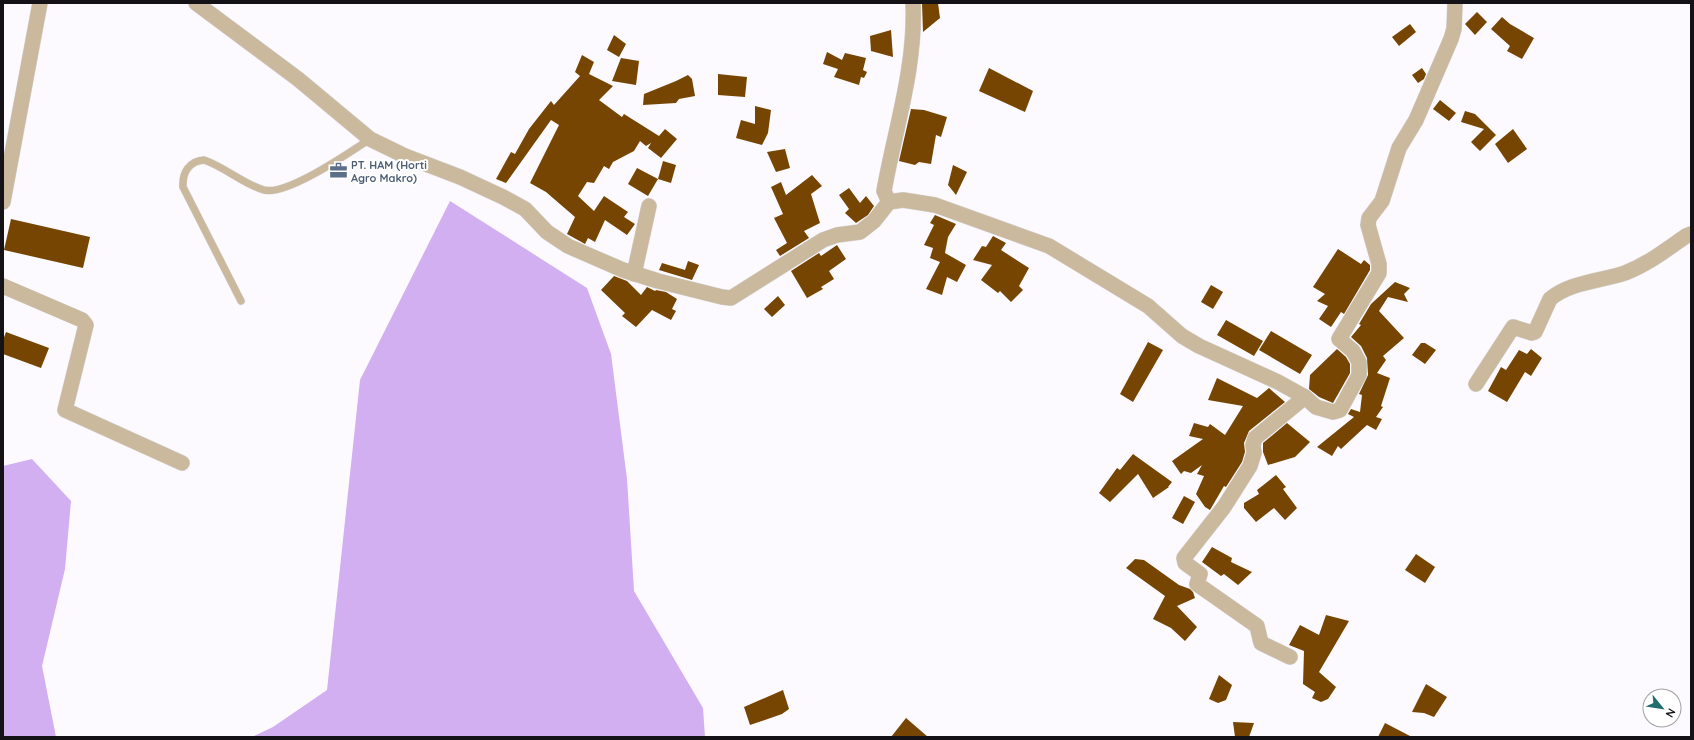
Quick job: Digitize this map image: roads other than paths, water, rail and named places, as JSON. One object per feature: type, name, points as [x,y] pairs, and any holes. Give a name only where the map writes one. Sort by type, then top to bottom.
[{"type":"street","points":[[3,202],[40,3]]},
{"type":"street","points":[[196,3],[292,74],[370,139],[405,156],[440,169],[503,197],[525,209],[547,232],[568,246],[634,274],[722,297],[732,298],[823,240],[838,235],[860,232],[874,220],[889,202],[903,200],[934,205],[1049,246],[1148,306],[1182,336],[1199,346],[1278,382],[1305,397],[1316,407],[1333,412],[1340,410],[1359,375],[1359,362],[1353,350],[1339,339],[1379,273],[1379,264],[1368,225],[1369,218],[1382,201],[1399,148],[1416,120],[1451,39],[1454,29],[1455,3]]},
{"type":"street","points":[[889,202],[884,191],[911,53],[914,30],[913,3]]},
{"type":"street","points":[[634,274],[649,206]]},
{"type":"street","points":[[1476,384],[1513,327],[1532,333],[1534,332],[1550,299],[1554,296],[1569,288],[1627,272],[1656,258],[1691,234]]},
{"type":"street","points":[[3,286],[82,320],[86,325],[64,410],[182,463]]},
{"type":"street","points":[[1290,657],[1261,643],[1257,626],[1198,584],[1200,574],[1185,563],[1184,558],[1224,507],[1250,466],[1254,453],[1253,445],[1255,438],[1305,397]]},
{"type":"lane","points":[[241,301],[184,187],[183,180],[190,165],[196,161],[211,162],[259,188],[272,191],[324,169],[370,139]]},
{"type":"place","name":"PT. HAM (Horti Agro Makro)","points":[[338,171]]}]
